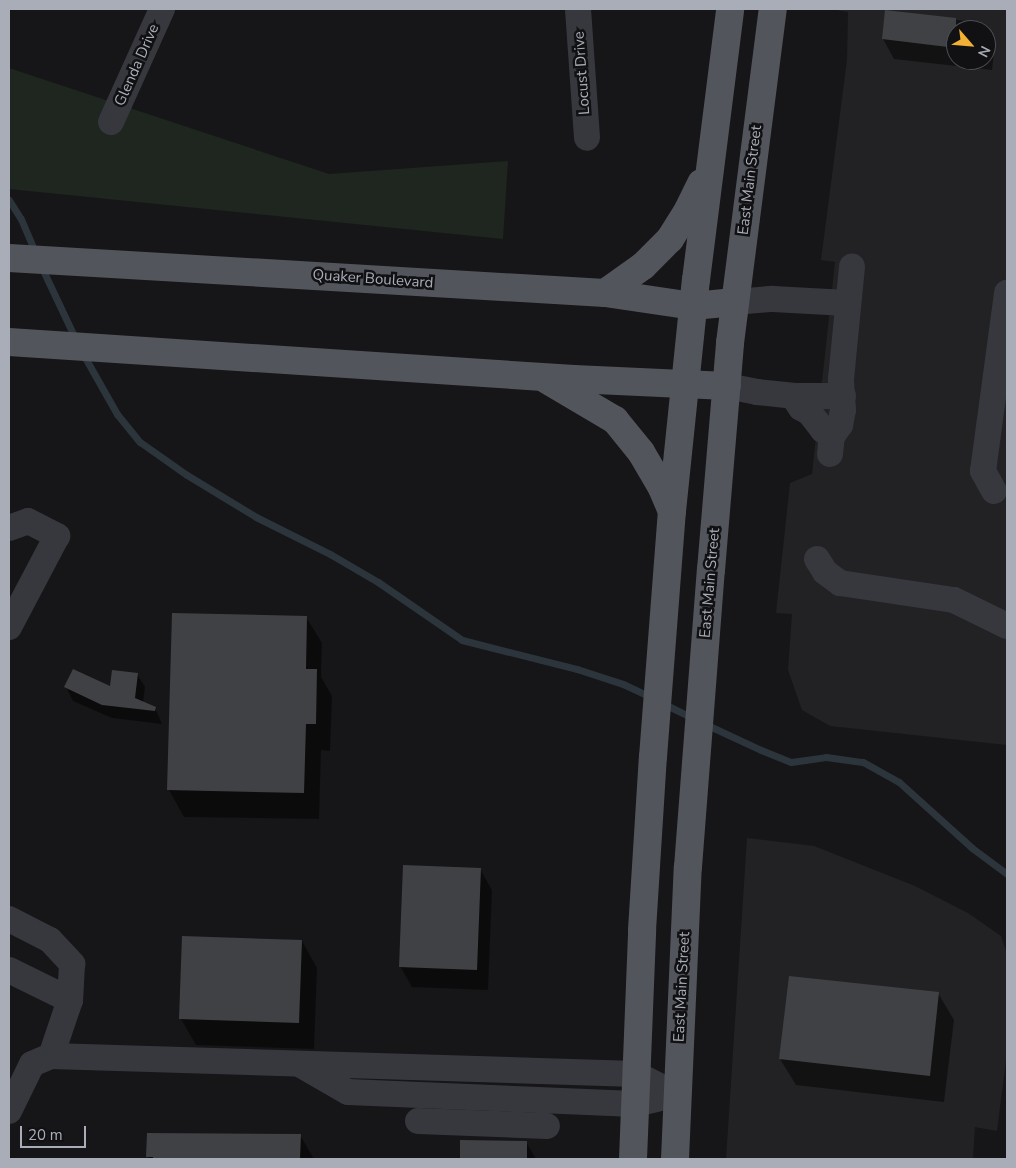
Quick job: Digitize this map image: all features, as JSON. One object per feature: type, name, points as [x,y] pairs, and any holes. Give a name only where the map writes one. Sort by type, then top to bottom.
[{"type":"main road","points":[[633,1159],[653,757],[672,511],[693,306],[730,9]]},
{"type":"main road","name":"East Main Street","points":[[675,1159],[688,867],[702,674],[735,302],[773,9]]},
{"type":"main road","points":[[605,293],[643,266],[670,238],[688,210],[710,164]]},
{"type":"main road","name":"Quaker Boulevard","points":[[9,258],[605,293],[693,306],[735,302]]},
{"type":"main road","points":[[19,343],[727,386]]},
{"type":"main road","points":[[539,376],[615,420],[641,452],[662,488],[672,511]]},
{"type":"street","name":"Glenda Drive","points":[[111,122],[162,9]]},
{"type":"street","name":"Locust Drive","points":[[578,9],[587,138]]},
{"type":"street","points":[[792,396],[801,408],[809,412],[824,430],[831,445],[840,425],[843,396],[841,379],[847,332],[847,303],[852,268]]},
{"type":"street","points":[[996,485],[984,471],[1007,293]]},
{"type":"street","points":[[735,302],[772,299],[847,303]]},
{"type":"street","points":[[727,386],[792,396],[843,396]]},
{"type":"street","points":[[9,528],[28,521],[57,536],[9,627]]},
{"type":"street","points":[[817,559],[825,572],[840,583],[954,600],[1007,626]]},
{"type":"street","points":[[9,919],[50,940],[72,964],[70,1000],[51,1056]]},
{"type":"street","points":[[9,970],[70,1000]]},
{"type":"street","points":[[9,1111],[32,1064],[51,1056],[636,1074],[677,1095]]},
{"type":"street","points":[[297,1063],[348,1092],[635,1104],[677,1095]]},
{"type":"street","points":[[418,1121],[547,1126]]},
{"type":"shaded area","points":[[831,9],[1007,9],[1007,745],[830,726],[802,710],[788,670],[792,614],[776,613],[790,483],[812,474],[835,262],[821,260],[847,60],[848,12]]},
{"type":"shaded area","points":[[9,68],[329,174],[508,161],[503,239],[9,189]]},
{"type":"shaded area","points":[[747,838],[814,846],[915,886],[968,913],[1001,936],[1007,954],[1007,1052],[997,1131],[975,1127],[973,1159],[726,1159]]},
{"type":"building","points":[[885,10],[956,18],[956,20],[946,20],[946,47],[882,39]]},
{"type":"building","points":[[172,613],[307,616],[306,669],[317,669],[316,724],[306,724],[304,793],[167,790]]},
{"type":"building","points":[[73,669],[110,686],[112,670],[138,673],[135,698],[156,707],[155,711],[102,705],[64,687]]},
{"type":"building","points":[[403,865],[481,868],[477,970],[399,967]]},
{"type":"building","points":[[182,936],[302,940],[299,1023],[179,1019]]},
{"type":"building","points":[[789,976],[939,992],[930,1076],[779,1059]]},
{"type":"building","points":[[147,1133],[301,1134],[300,1159],[153,1159],[153,1157],[146,1157]]},
{"type":"building","points":[[460,1140],[527,1141],[527,1159],[460,1159]]},
{"type":"waterway","points":[[9,200],[21,219],[36,254]]},
{"type":"waterway","points":[[41,266],[76,340]]},
{"type":"waterway","points":[[83,354],[117,414],[140,442],[187,475],[256,517],[330,554],[378,582],[462,640],[577,669],[623,684],[651,697]]},
{"type":"waterway","points":[[662,703],[693,718]]},
{"type":"waterway","points":[[705,724],[791,762],[826,757],[863,762],[899,782],[972,848],[1007,874]]}]
